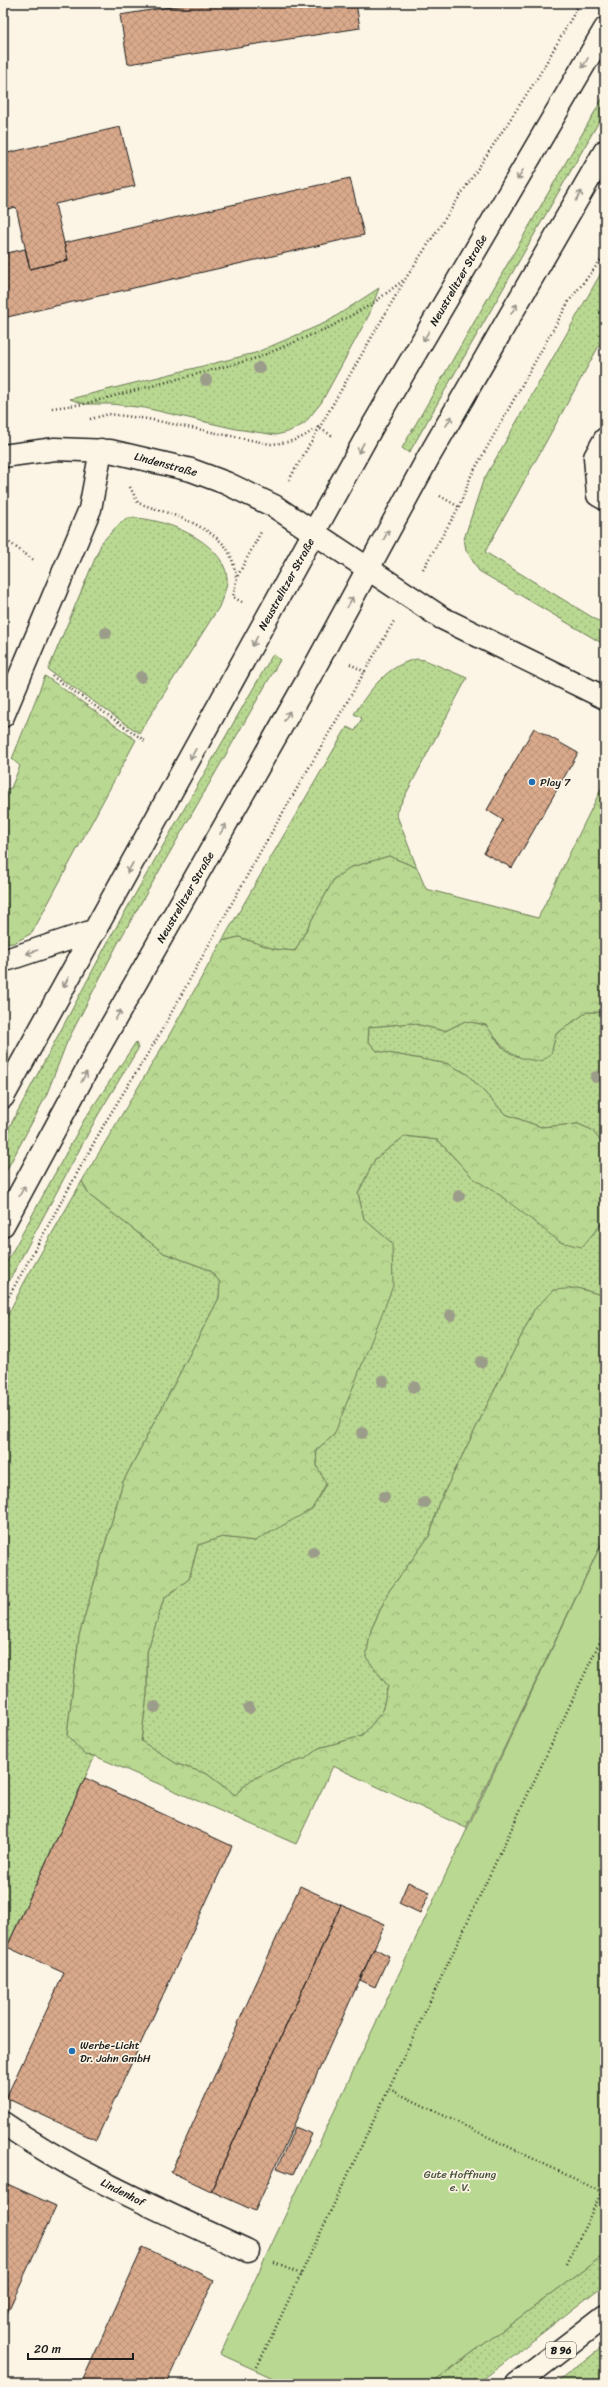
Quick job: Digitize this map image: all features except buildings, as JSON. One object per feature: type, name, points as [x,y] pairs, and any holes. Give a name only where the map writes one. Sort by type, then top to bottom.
[{"type":"main road","name":"Neustrelitzer Straße","points":[[3,1097],[372,427],[605,29]]},
{"type":"main road","name":"Neustrelitzer Straße","points":[[3,1225],[98,1049],[311,674],[428,458],[605,151]]},
{"type":"main road","points":[[605,439],[595,457],[598,495],[605,499]]},
{"type":"main road","name":"Lindenstraße","points":[[3,456],[55,449],[101,450],[142,457],[184,468],[226,482],[274,506],[314,533]]},
{"type":"main road","points":[[3,716],[90,509],[101,450]]},
{"type":"main road","name":"Neustrelitzer Straße","points":[[314,533],[442,618],[605,698]]},
{"type":"main road","points":[[3,960],[9,960],[96,930]]},
{"type":"main road","name":"Lindenhof","points":[[3,2123],[29,2141],[122,2193],[248,2251]]},
{"type":"main road","name":"B 96","points":[[517,2384],[605,2316]]},
{"type":"path","points":[[109,414],[148,419],[270,444],[288,443],[303,438],[317,427],[406,278],[538,77],[580,3]]},
{"type":"path","points":[[459,507],[471,476],[569,301],[605,255]]},
{"type":"path","points":[[52,408],[84,404],[257,358],[330,327],[372,304],[406,278]]},
{"type":"path","points":[[138,503],[186,520],[207,532],[224,546],[233,560],[236,577],[233,597]]},
{"type":"path","points":[[3,538],[61,581]]},
{"type":"path","points":[[26,663],[48,673],[145,741]]},
{"type":"path","points":[[3,1306],[106,1121],[158,1037],[259,854],[365,672]]},
{"type":"path","points":[[257,2367],[605,1631]]},
{"type":"path","points":[[388,2089],[602,2192]]},
{"type":"path","points":[[568,2264],[605,2185]]},
{"type":"path","points":[[271,2262],[301,2274]]},
{"type":"green space","points":[[605,94],[605,111],[409,453],[402,448]]},
{"type":"green space","points":[[605,266],[605,335],[485,552],[605,625],[605,645],[479,571],[466,550],[464,539],[483,481]]},
{"type":"green space","points":[[379,288],[369,315],[321,403],[304,424],[288,432],[276,435],[236,429],[145,408],[111,404],[84,404],[70,399],[255,353],[327,322]]},
{"type":"green space","points":[[128,518],[141,518],[156,521],[188,533],[214,552],[223,564],[227,577],[226,589],[219,607],[139,733],[48,670],[102,542],[118,525]]},
{"type":"green space","points":[[273,654],[280,660],[118,943],[67,1042],[46,1096],[3,1177],[3,1139],[110,938]]},
{"type":"green space","points":[[417,659],[425,660],[467,678],[396,813],[417,868],[389,856],[349,868],[334,879],[295,951],[274,949],[239,937],[222,941],[347,727],[355,731],[362,718],[354,714],[360,705],[380,680],[388,673],[397,666]]},
{"type":"green space","points":[[45,676],[136,740],[32,933],[14,943],[3,944],[3,790],[11,788],[20,766],[12,759]]},
{"type":"green space","points":[[605,781],[605,1012],[587,1012],[556,1034],[551,1054],[542,1061],[522,1058],[509,1052],[503,1047],[486,1025],[465,1021],[445,1031],[411,1023],[369,1027],[368,1041],[377,1051],[448,1064],[467,1074],[505,1114],[541,1127],[578,1124],[592,1130],[605,1147],[605,1224],[601,1224],[582,1247],[560,1242],[501,1196],[473,1178],[438,1140],[405,1136],[375,1159],[358,1193],[364,1219],[392,1243],[393,1286],[334,1435],[316,1450],[317,1466],[326,1484],[312,1509],[255,1541],[222,1537],[198,1545],[189,1579],[164,1598],[147,1652],[147,1694],[141,1741],[177,1764],[207,1774],[235,1795],[251,1780],[283,1765],[305,1759],[319,1748],[362,1736],[382,1712],[388,1686],[366,1657],[371,1630],[389,1591],[430,1535],[438,1505],[534,1310],[553,1290],[577,1288],[605,1296],[605,1536],[466,1828],[333,1766],[296,1844],[95,1756],[85,1755],[67,1735],[79,1636],[123,1482],[219,1298],[220,1282],[210,1270],[164,1253],[89,1195],[82,1181],[167,1039],[222,941],[239,937],[274,949],[295,951],[334,879],[349,868],[389,856],[417,868],[426,889],[538,918]]},
{"type":"green space","points":[[587,1012],[605,1012],[605,1147],[592,1130],[578,1124],[541,1127],[505,1114],[467,1074],[448,1064],[377,1051],[368,1041],[369,1027],[411,1023],[445,1031],[465,1021],[486,1025],[502,1047],[551,1054],[556,1034]]},
{"type":"green space","points":[[136,1042],[138,1049],[98,1115],[3,1292],[4,1267],[84,1120]]},
{"type":"green space","points":[[405,1136],[438,1140],[473,1178],[582,1247],[601,1224],[605,1224],[605,1296],[577,1288],[534,1310],[438,1505],[430,1535],[389,1591],[371,1630],[366,1657],[388,1686],[382,1712],[362,1736],[319,1748],[305,1759],[283,1765],[251,1780],[235,1795],[207,1774],[177,1764],[141,1741],[147,1694],[147,1652],[164,1598],[189,1579],[198,1545],[222,1537],[255,1541],[326,1484],[317,1466],[316,1450],[334,1435],[392,1243],[364,1219],[358,1193],[375,1159]]},
{"type":"green space","points":[[82,1181],[89,1195],[164,1253],[210,1270],[220,1282],[219,1298],[123,1482],[79,1636],[67,1735],[85,1755],[95,1756],[3,1955],[3,1324],[25,1281]]},
{"type":"green space","name":"Gute Hoffnung e. V.","points":[[605,1536],[605,2254],[430,2384],[286,2384],[220,2354]]},
{"type":"green space","points":[[605,2254],[605,2284],[477,2384],[430,2384]]},
{"type":"green space","points":[[605,2345],[605,2384],[555,2384]]},
{"type":"place","name":"Play 7","points":[[532,782]]},
{"type":"place","name":"Werbe-Licht Dr. Jahn GmbH","points":[[72,2051]]}]
